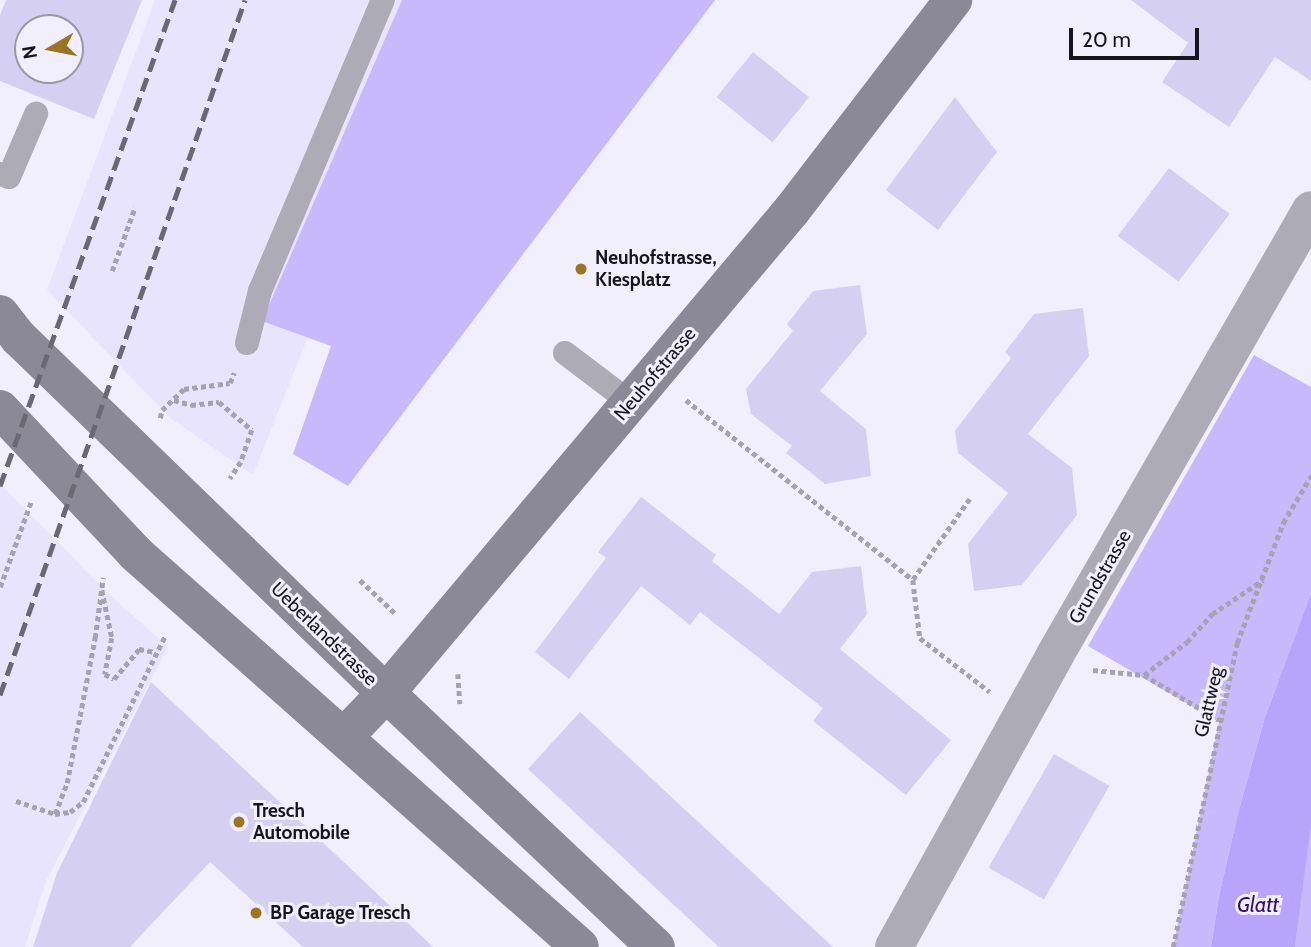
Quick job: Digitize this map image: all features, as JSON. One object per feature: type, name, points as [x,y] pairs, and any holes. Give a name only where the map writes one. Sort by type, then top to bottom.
[{"type":"main road","name":"Neuhofstrasse","points":[[344,737],[386,693],[792,210],[953,0]]},
{"type":"main road","name":"Ueberlandstrasse","points":[[0,314],[19,338],[386,693],[656,947]]},
{"type":"main road","points":[[0,409],[135,553],[344,737],[563,941]]},
{"type":"street","name":"Grundstrasse","points":[[894,947],[1055,655],[1311,210]]},
{"type":"lane","points":[[247,342],[260,291],[383,0]]},
{"type":"lane","points":[[0,174],[9,177],[36,114]]},
{"type":"lane","points":[[565,353],[631,403]]},
{"type":"path","points":[[112,271],[135,207]]},
{"type":"path","points":[[162,410],[184,389],[230,383],[247,342]]},
{"type":"path","points":[[678,393],[913,580]]},
{"type":"path","points":[[173,400],[191,405],[219,402],[251,430],[241,462],[230,478]]},
{"type":"path","name":"Glattweg","points":[[1173,947],[1237,643],[1264,579],[1283,523],[1311,476]]},
{"type":"path","points":[[1305,485],[1311,489]]},
{"type":"path","points":[[0,587],[36,490]]},
{"type":"path","points":[[970,499],[913,580],[920,638],[1006,704],[1023,713]]},
{"type":"path","points":[[1144,675],[1187,642],[1212,614],[1264,579]]},
{"type":"path","points":[[55,814],[67,783],[95,638],[101,586],[112,638],[104,674],[114,679],[139,649],[155,652]]},
{"type":"path","points":[[16,801],[55,814],[70,812],[83,802],[168,629]]},
{"type":"path","points":[[1055,655],[1091,670],[1144,675],[1219,720]]},
{"type":"shaded area","points":[[155,0],[442,0],[253,475],[170,418],[47,290]]},
{"type":"shaded area","points":[[402,0],[715,0],[348,486],[293,454],[331,346],[262,321]]},
{"type":"shaded area","points":[[1254,355],[1311,387],[1311,593],[1265,717],[1238,813],[1219,896],[1211,947],[1173,947],[1219,722],[1088,646]]},
{"type":"shaded area","points":[[0,484],[110,595],[168,647],[46,881],[25,947],[0,947]]},
{"type":"shaded area","points":[[1311,823],[1311,947],[1295,947],[1309,830]]},
{"type":"water","name":"Glatt","points":[[1311,593],[1311,823],[1295,947],[1211,947],[1219,896],[1238,813],[1265,717]]},
{"type":"building","points":[[6,0],[142,0],[94,119],[0,81],[0,15]]},
{"type":"building","points":[[1131,0],[1311,0],[1311,81],[1275,57],[1229,127],[1162,82],[1188,43]]},
{"type":"building","points":[[753,52],[809,97],[772,142],[716,97]]},
{"type":"building","points":[[955,97],[997,152],[938,230],[886,190]]},
{"type":"building","points":[[1169,168],[1230,214],[1179,282],[1118,236]]},
{"type":"building","points":[[860,285],[867,334],[820,391],[866,429],[871,476],[825,484],[786,453],[792,446],[751,414],[746,389],[793,331],[787,324],[813,291]]},
{"type":"building","points":[[1083,308],[1089,356],[1028,434],[1072,468],[1077,515],[1022,585],[974,591],[968,544],[1008,493],[958,453],[955,431],[1011,358],[1005,352],[1034,314]]},
{"type":"building","points":[[641,497],[716,555],[712,561],[779,614],[812,572],[861,566],[867,614],[840,649],[951,740],[906,795],[813,721],[823,708],[700,612],[690,625],[641,586],[569,679],[535,652],[606,558],[598,552]]},
{"type":"building","points":[[151,682],[433,947],[303,947],[210,862],[130,947],[33,947],[57,873]]},
{"type":"building","points":[[580,712],[833,947],[719,947],[528,769]]},
{"type":"building","points":[[1054,754],[1109,786],[1044,899],[988,867]]},
{"type":"railway","points":[[0,486],[175,0]]},
{"type":"railway","points":[[0,695],[245,0]]},
{"type":"place","name":"Neuhofstrasse, Kiesplatz","points":[[581,269]]},
{"type":"place","name":"Tresch Automobile","points":[[239,822]]},
{"type":"place","name":"BP Garage Tresch","points":[[256,913]]}]
